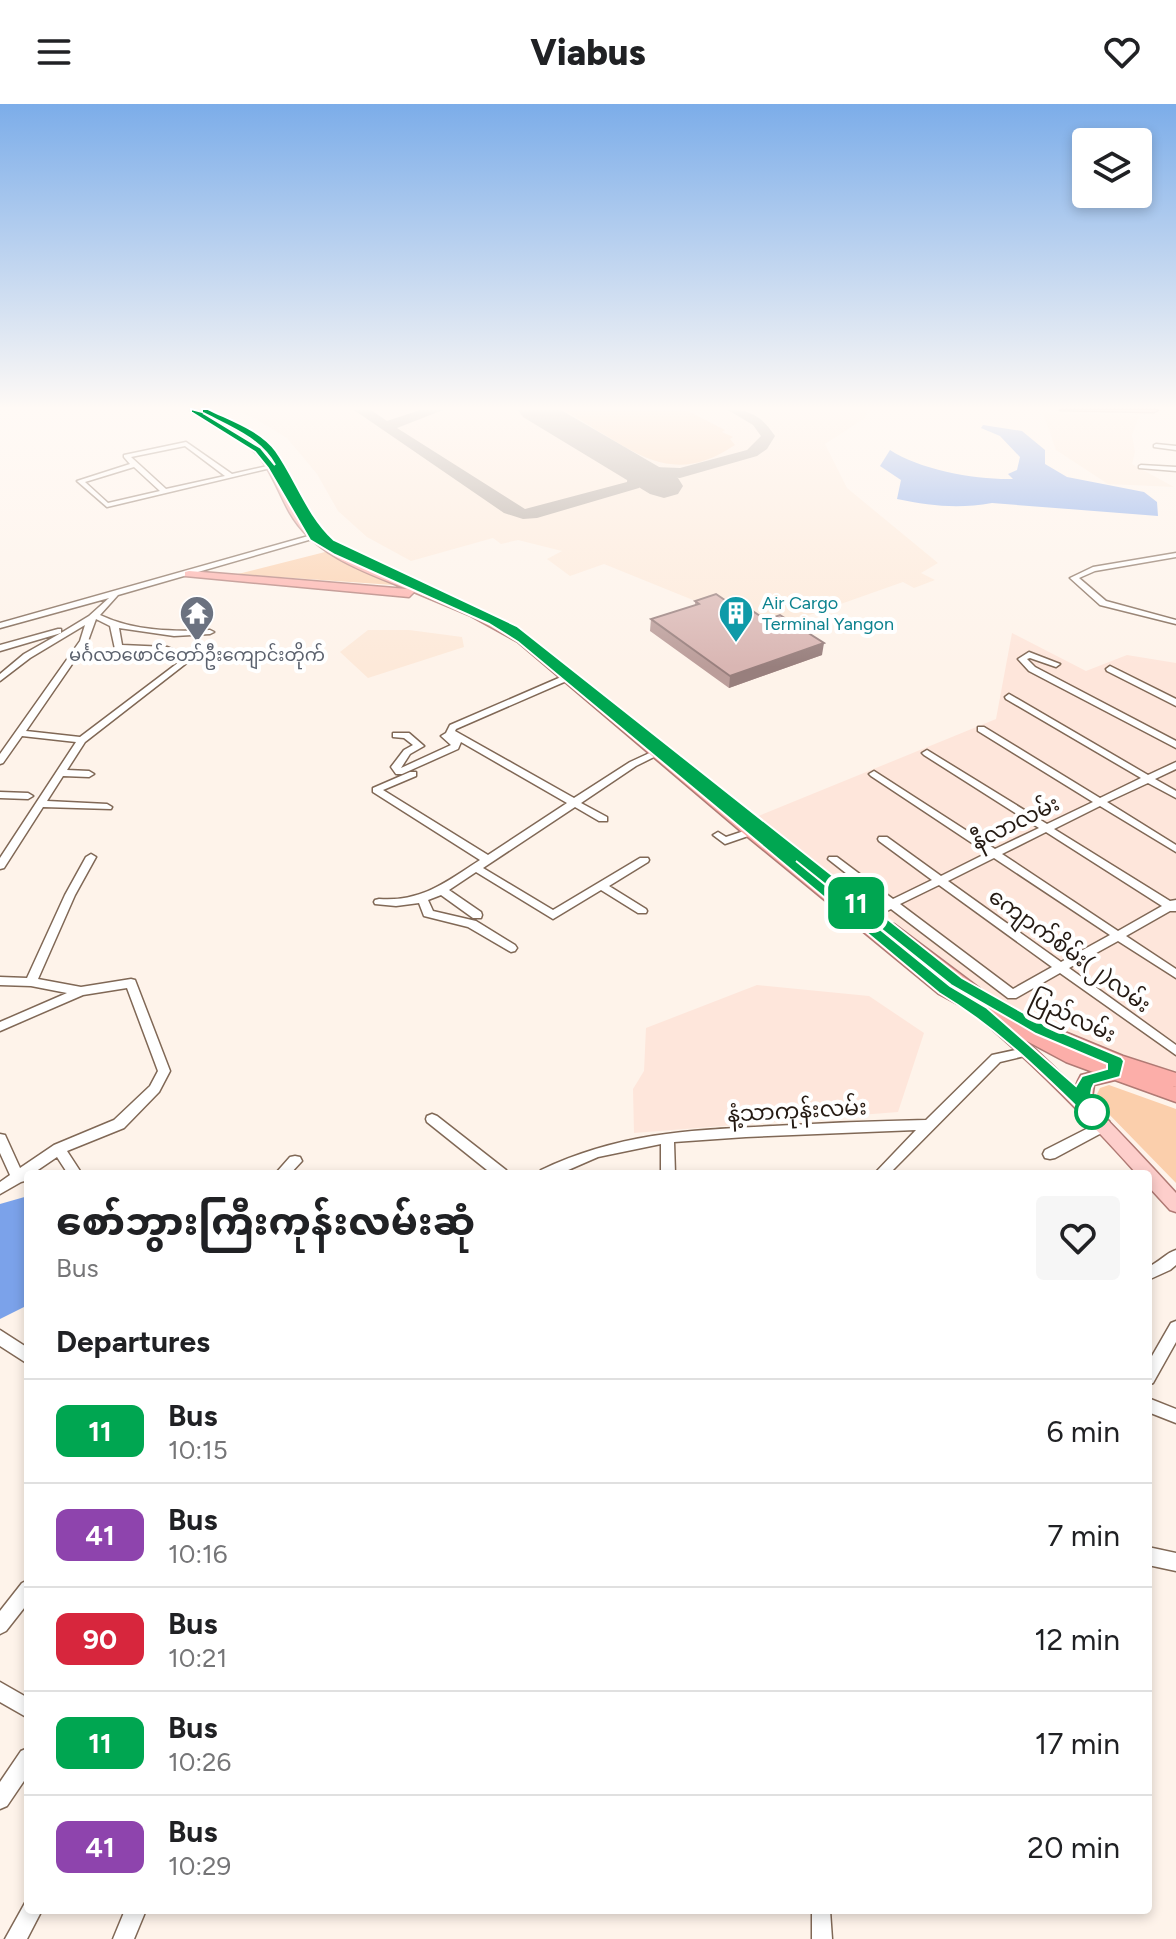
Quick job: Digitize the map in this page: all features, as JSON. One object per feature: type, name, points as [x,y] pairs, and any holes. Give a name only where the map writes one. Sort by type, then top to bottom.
[{"type":"highway","name":"ပြည်လမ်း","points":[[291,496],[318,536],[338,553],[510,631],[945,990],[1033,1042],[1115,1067],[1176,1080]]},
{"type":"highway","name":"ပြည်လမ်း","points":[[296,496],[318,536],[528,637],[1033,1042]]},
{"type":"highway","points":[[189,574],[385,589],[461,608]]},
{"type":"highway","name":"ပြည်လမ်း","points":[[1115,1067],[1176,1095]]},
{"type":"highway","points":[[1099,1119],[1083,1100],[1082,1090],[1088,1080],[1115,1067]]},
{"type":"main road","name":"ပြည်လမ်း","points":[[956,982],[982,1012]]},
{"type":"main road","points":[[1033,1042],[1145,1170]]},
{"type":"main road","points":[[1152,1178],[1176,1205]]},
{"type":"street","points":[[95,496],[104,505],[144,496]]},
{"type":"street","points":[[0,626],[318,536]]},
{"type":"street","points":[[1176,565],[1171,555],[1093,569],[1074,578],[1103,603],[1176,622]]},
{"type":"street","points":[[0,678],[27,656],[93,617],[118,594]]},
{"type":"street","points":[[93,617],[114,625],[174,634],[210,632]]},
{"type":"street","points":[[0,761],[84,641],[93,617]]},
{"type":"street","points":[[0,648],[79,624]]},
{"type":"street","points":[[0,866],[6,848],[41,804],[82,740],[189,658],[167,650],[118,647],[114,625]]},
{"type":"street","points":[[134,663],[140,650]]},
{"type":"street","points":[[1056,664],[1029,655],[1022,659],[1032,669],[1176,745]]},
{"type":"street","points":[[1110,669],[1176,703]]},
{"type":"street","points":[[396,735],[406,735],[419,746],[403,756],[396,767],[399,772],[455,747],[457,743],[444,735],[442,729],[568,677]]},
{"type":"street","points":[[1009,697],[1176,795]]},
{"type":"street","points":[[453,727],[450,732],[472,746],[603,819]]},
{"type":"street","points":[[981,729],[1176,849]]},
{"type":"street","points":[[19,733],[82,740]]},
{"type":"street","points":[[472,746],[376,790],[488,860]]},
{"type":"street","points":[[379,902],[398,905],[423,900],[442,890],[633,764],[659,752]]},
{"type":"street","points":[[927,753],[1174,906]]},
{"type":"street","name":"နီလာလမ်း","points":[[871,914],[1176,765]]},
{"type":"street","points":[[61,773],[89,774]]},
{"type":"street","points":[[874,774],[1176,974]]},
{"type":"street","points":[[0,795],[28,796]]},
{"type":"street","points":[[41,804],[107,807]]},
{"type":"street","points":[[718,835],[725,841],[750,832]]},
{"type":"street","name":"ကျောက်စိမ်း(၂)လမ်း","points":[[883,839],[1176,1051]]},
{"type":"street","points":[[31,982],[70,895],[91,857]]},
{"type":"street","points":[[833,859],[1012,995],[1117,934],[1174,906]]},
{"type":"street","points":[[476,868],[553,915],[644,860]]},
{"type":"street","points":[[602,886],[642,911]]},
{"type":"street","points":[[442,890],[477,915]]},
{"type":"street","points":[[423,900],[428,913],[472,924],[511,948]]},
{"type":"street","points":[[0,981],[31,982],[81,991]]},
{"type":"street","points":[[0,1027],[81,991],[131,983],[164,1071],[155,1089],[119,1124],[59,1149],[31,1170]]},
{"type":"street","points":[[885,1170],[996,1058],[1033,1042]]},
{"type":"street","points":[[432,1119],[496,1170]]},
{"type":"street","points":[[1050,1154],[1099,1119]]},
{"type":"street","name":"နံ့သာကုန်းလမ်း","points":[[553,1170],[577,1157],[642,1139],[831,1127],[929,1125]]},
{"type":"street","points":[[667,1138],[668,1170]]},
{"type":"street","points":[[0,1139],[23,1176],[0,1189]]},
{"type":"street","points":[[59,1149],[72,1170]]},
{"type":"street","points":[[286,1170],[295,1161]]},
{"type":"street","points":[[1152,1272],[1176,1256]]},
{"type":"street","points":[[1152,1371],[1176,1328]]},
{"type":"street","points":[[0,1337],[24,1354]]},
{"type":"street","points":[[1152,1407],[1176,1416]]},
{"type":"street","points":[[1152,1557],[1176,1562]]},
{"type":"street","points":[[0,1625],[24,1594]]},
{"type":"street","points":[[0,1691],[24,1706]]},
{"type":"street","points":[[0,1799],[24,1766]]},
{"type":"street","points":[[15,1939],[30,1914]]},
{"type":"street","points":[[123,1939],[134,1914]]},
{"type":"street","points":[[821,1914],[822,1939]]},
{"type":"shaded area","points":[[329,496],[856,496],[938,563],[921,573],[935,580],[914,588],[903,582],[767,630],[604,564],[570,576],[547,559],[562,551],[518,540],[501,544],[493,538],[411,561],[367,537],[338,511]]},
{"type":"shaded area","points":[[329,551],[393,585],[238,574]]},
{"type":"shaded area","points":[[368,630],[409,630],[462,637],[464,647],[368,678],[340,652]]},
{"type":"shaded area","points":[[1012,633],[1086,671],[1127,655],[1176,663],[1176,1076],[1037,1023],[984,990],[756,817],[996,719]]},
{"type":"shaded area","points":[[757,985],[869,996],[924,1033],[898,1112],[634,1133],[633,1089],[644,1071],[646,1028]]},
{"type":"shaded area","points":[[1109,1085],[1176,1109],[1176,1183],[1102,1107],[1097,1094],[1100,1088]]},
{"type":"water","points":[[898,496],[1149,496],[1157,502],[1158,516],[992,503],[944,506],[897,499]]},
{"type":"water","points":[[24,1197],[24,1307],[0,1319],[0,1204]]},
{"type":"building","name":"Air Cargo Terminal Yangon","points":[[716,594],[741,611],[748,608],[766,620],[780,615],[824,643],[730,676],[651,619],[699,604],[695,601]]},
{"type":"taxiway","points":[[490,496],[523,514],[537,513],[597,496]]},
{"type":"bus line","name":"11","points":[[287,496],[305,528],[322,544],[493,622],[522,639],[750,832],[945,990],[982,1012],[1026,1048],[1094,1114],[1083,1100],[1082,1090],[1088,1080],[1114,1073],[1116,1061],[1042,1030],[956,982],[528,637],[330,542],[313,526],[296,496]]},
{"type":"place","name":"မင်္ဂလာဖောင်တော်ဦးကျောင်းတိုက်","points":[[197,644]]},
{"type":"place","name":"Air Cargo Terminal Yangon","points":[[736,644]]}]
